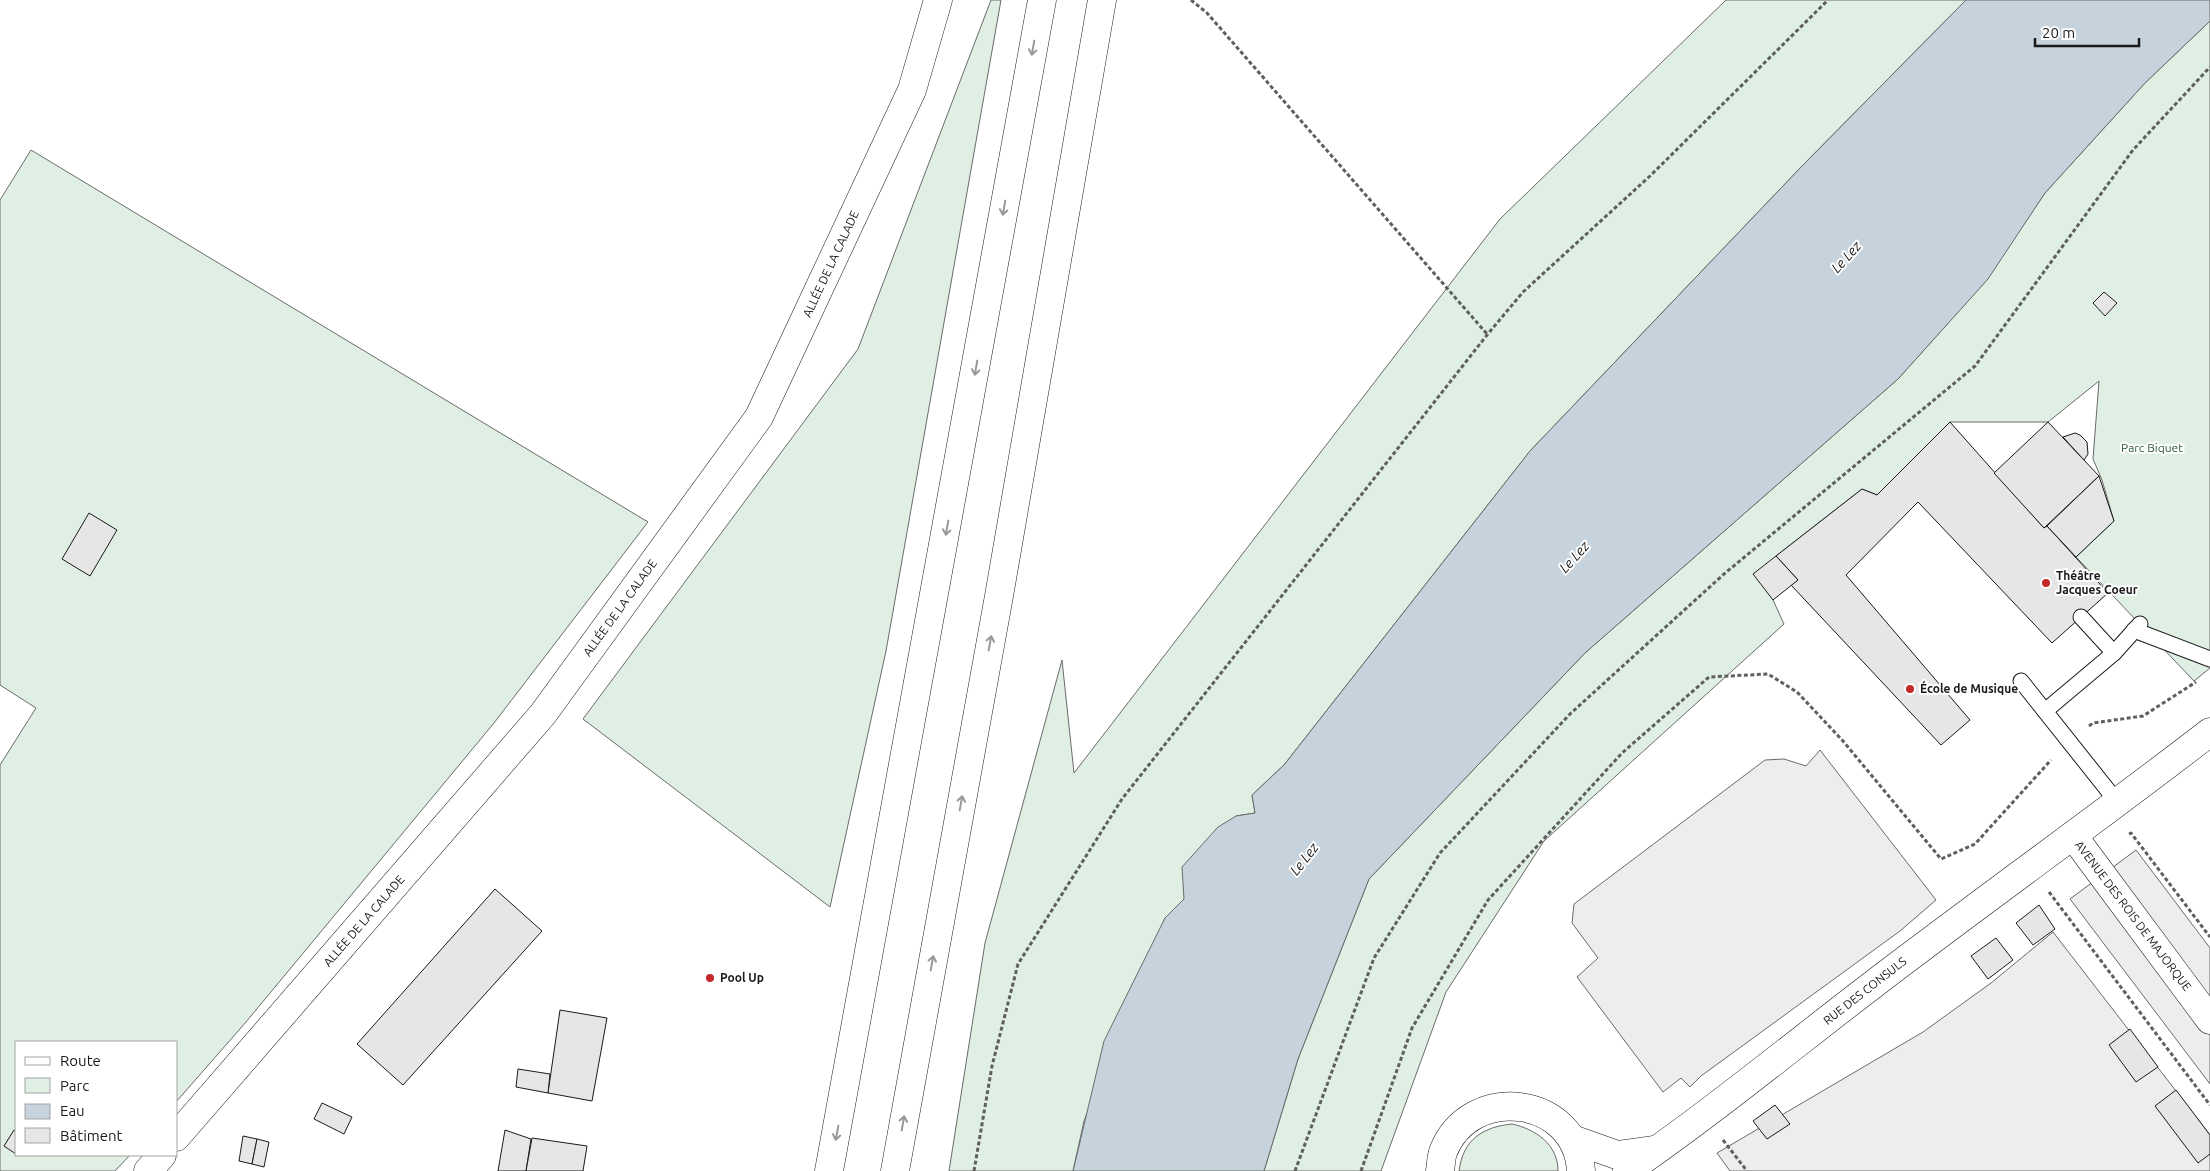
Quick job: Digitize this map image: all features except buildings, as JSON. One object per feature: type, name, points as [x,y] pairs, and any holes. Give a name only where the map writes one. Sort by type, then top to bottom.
[{"type":"street","name":"ALLÉE DE LA CALADE","points":[[178,1135],[543,714],[759,417],[912,90],[938,0]]},
{"type":"street","points":[[829,1171],[1042,0]]},
{"type":"street","points":[[895,1171],[997,605],[1102,0]]},
{"type":"street","name":"RUE DES CONSULS","points":[[1627,1171],[1660,1148],[1916,952],[2074,837],[2210,733]]},
{"type":"street","name":"AVENUE DES ROIS DE MAJORQUE","points":[[2074,837],[2210,1020]]},
{"type":"street","points":[[1440,1171],[1444,1152],[1455,1132],[1472,1117],[1492,1107],[1515,1105],[1538,1110],[1557,1122],[1572,1139],[1581,1161],[1581,1171]]},
{"type":"street","name":"RUE DES CONSULS","points":[[1572,1139],[1617,1155],[1660,1148]]},
{"type":"street","points":[[148,1171],[161,1156]]},
{"type":"lane","points":[[2081,617],[2114,653]]},
{"type":"lane","points":[[2045,711],[2114,653],[2137,627],[2210,659]]},
{"type":"lane","points":[[2021,681],[2069,741],[2109,810]]},
{"type":"path","points":[[1191,0],[1207,12],[1487,334]]},
{"type":"path","points":[[974,1171],[992,1066],[1018,964],[1122,799],[1487,334],[1523,292],[1650,176],[1828,0]]},
{"type":"path","points":[[1295,1171],[1374,958],[1440,853],[1585,701],[1724,574],[1975,366],[2133,150],[2210,67]]},
{"type":"path","points":[[1361,1171],[1412,1028],[1488,900],[1622,753],[1709,677],[1768,674],[1797,692],[1843,741],[1941,859],[1974,844],[2069,741],[2094,723],[2143,716],[2201,680]]},
{"type":"path","points":[[2109,810],[2119,842],[2131,833],[2210,937]]},
{"type":"path","points":[[2047,856],[2062,879],[2047,890],[2210,1105]]},
{"type":"path","points":[[1726,1133],[1720,1137],[1747,1171]]},
{"type":"green space","points":[[991,0],[1001,0],[886,651],[830,907],[583,719],[858,349]]},
{"type":"green space","points":[[1726,0],[1966,0],[1804,164],[1530,451],[1284,765],[1252,795],[1255,813],[1236,816],[1184,899],[1165,918],[1084,1121],[1073,1171],[949,1171],[985,943],[1062,660],[1074,773],[1500,219]]},
{"type":"green space","name":"Parc Biquet","points":[[2210,21],[2210,668],[2194,681],[2076,557],[2114,521],[2102,480],[2093,459],[2099,381],[2048,422],[1950,422],[1877,495],[1862,489],[1776,556],[1773,600],[1784,624],[1544,841],[1446,992],[1381,1171],[1264,1171],[1298,1059],[1369,879],[1585,653],[1898,379],[1984,283],[2045,193],[2145,83]]},
{"type":"green space","points":[[31,150],[648,522],[494,723],[246,1022],[178,1100],[178,1041],[15,1041],[15,1156],[129,1156],[115,1171],[0,1171],[0,765],[36,708],[0,685],[0,200]]},
{"type":"green space","points":[[1512,1124],[1521,1126],[1544,1139],[1554,1153],[1558,1171],[1459,1171],[1465,1151],[1476,1137],[1492,1128]]},
{"type":"shaded area","points":[[1820,750],[1936,900],[1900,931],[1701,1076],[1690,1087],[1681,1078],[1663,1092],[1577,977],[1598,958],[1572,923],[1574,904],[1765,760],[1784,759],[1806,766]]},
{"type":"shaded area","points":[[2136,850],[2210,948],[2210,1084],[2070,899]]},
{"type":"shaded area","points":[[2053,932],[2210,1135],[2210,1171],[1730,1171],[1717,1153],[1923,1032],[1991,983]]},
{"type":"water","name":"Le Lez","points":[[1966,0],[2210,0],[2210,21],[2145,83],[2045,193],[1988,279],[1898,379],[1585,653],[1369,879],[1298,1059],[1264,1171],[1073,1171],[1104,1041],[1165,918],[1184,899],[1182,867],[1218,827],[1236,816],[1255,813],[1252,795],[1284,765],[1530,451],[1804,164]]},
{"type":"place","name":"Théâtre Jacques Coeur","points":[[2046,583]]},
{"type":"place","name":"École de Musique","points":[[1910,689]]},
{"type":"place","name":"Pool Up","points":[[710,978]]}]
